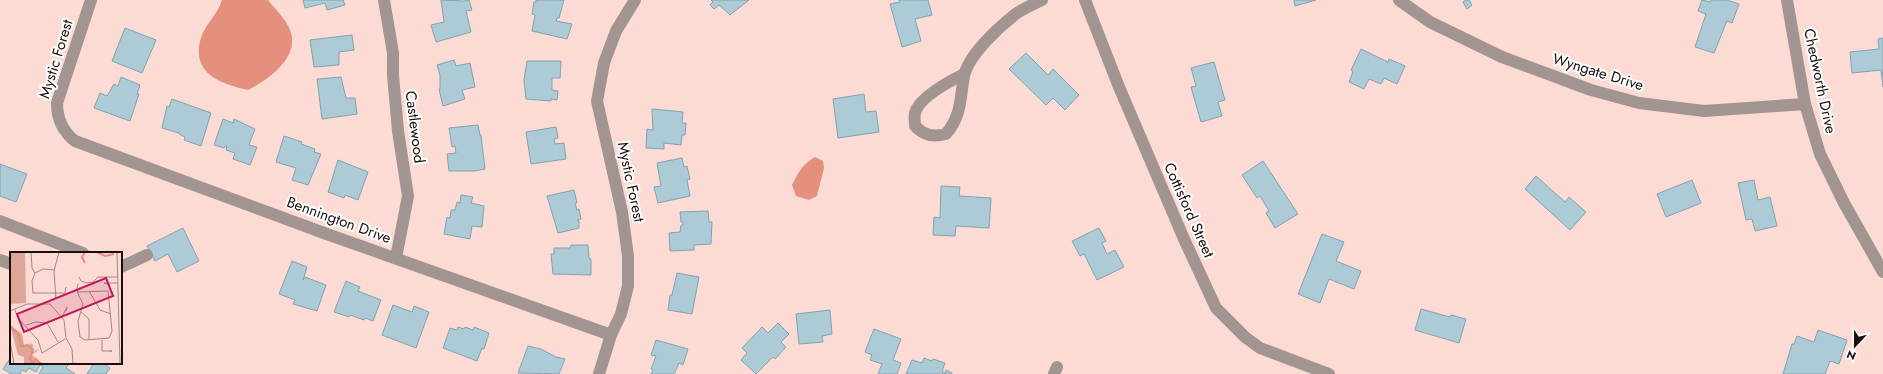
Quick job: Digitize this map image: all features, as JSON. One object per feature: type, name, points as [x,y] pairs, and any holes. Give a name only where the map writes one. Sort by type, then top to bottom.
[{"type":"street","name":"Mystic Forest","points":[[62,127],[57,114],[57,103],[91,0]]},
{"type":"street","name":"Castlewood","points":[[384,0],[393,53],[393,75],[398,131],[408,196],[396,258]]},
{"type":"street","name":"Mystic Forest","points":[[598,374],[611,335],[621,314],[628,286],[628,256],[622,212],[597,101],[604,63],[616,31],[635,0]]},
{"type":"street","points":[[964,74],[948,82],[924,100],[915,112],[915,126],[920,131],[928,136],[946,134],[952,126],[961,106],[964,74],[973,57],[994,32],[1019,12],[1042,0]]},
{"type":"street","name":"Cottisford Street","points":[[1085,0],[1119,87],[1184,239],[1216,308],[1244,337],[1260,348],[1329,374]]},
{"type":"street","name":"Wyngate Drive","points":[[1399,0],[1430,22],[1502,57],[1591,90],[1639,102],[1704,111],[1805,104]]},
{"type":"street","name":"Chedworth Drive","points":[[1787,0],[1805,104],[1820,154],[1844,203],[1883,272]]},
{"type":"street","name":"Bennington Drive","points":[[62,127],[67,135],[84,145],[611,335]]},
{"type":"street","points":[[0,221],[80,252]]},
{"type":"street","points":[[122,267],[147,255]]},
{"type":"street","points":[[0,260],[10,264]]},
{"type":"shaded area","points":[[222,0],[268,0],[283,17],[291,32],[292,46],[284,62],[271,76],[248,90],[230,85],[215,78],[209,74],[201,62],[199,47],[201,38],[205,28],[217,11]]},
{"type":"shaded area","points":[[815,157],[823,161],[824,168],[817,196],[809,200],[796,196],[792,185],[798,173]]},
{"type":"building","points":[[303,0],[343,0],[345,5],[327,10],[325,3],[305,8]]},
{"type":"building","points":[[441,0],[469,0],[472,10],[466,11],[471,32],[436,42],[431,25],[444,22]]},
{"type":"building","points":[[536,0],[564,0],[559,18],[557,18],[556,21],[572,24],[567,39],[532,31],[535,15],[532,14],[534,2],[536,2]]},
{"type":"building","points":[[711,0],[749,0],[730,15],[719,5],[714,9],[710,5],[713,2]]},
{"type":"building","points":[[899,0],[928,0],[932,15],[915,19],[921,41],[902,47],[890,4],[900,2]]},
{"type":"building","points":[[1294,0],[1316,0],[1295,6]]},
{"type":"building","points":[[1469,0],[1472,5],[1467,9],[1463,2]]},
{"type":"building","points":[[1702,0],[1710,2],[1711,0],[1727,0],[1739,4],[1732,23],[1727,21],[1714,53],[1695,47],[1706,14],[1698,11]]},
{"type":"building","points":[[125,28],[156,40],[142,73],[112,61]]},
{"type":"building","points":[[352,35],[354,50],[339,52],[339,65],[314,67],[310,40]]},
{"type":"building","points":[[1883,38],[1883,87],[1881,70],[1852,73],[1850,52],[1879,49],[1878,39]]},
{"type":"building","points":[[1361,49],[1388,62],[1389,59],[1405,66],[1397,84],[1384,78],[1381,84],[1369,79],[1364,89],[1349,82],[1353,72],[1351,70]]},
{"type":"building","points":[[1026,53],[1048,75],[1053,69],[1079,95],[1065,110],[1053,98],[1046,105],[1009,69]]},
{"type":"building","points":[[454,60],[456,66],[470,63],[475,87],[462,90],[465,99],[443,106],[439,89],[440,75],[437,65]]},
{"type":"building","points":[[527,61],[561,61],[560,78],[552,78],[552,90],[558,91],[557,100],[526,99],[524,80]]},
{"type":"building","points":[[1214,62],[1225,100],[1218,102],[1222,116],[1201,122],[1191,87],[1196,86],[1191,68]]},
{"type":"building","points":[[121,77],[140,85],[137,94],[139,94],[130,121],[94,108],[100,93],[107,96],[114,84],[118,86]]},
{"type":"building","points":[[341,77],[346,98],[355,98],[357,114],[322,119],[317,79]]},
{"type":"building","points":[[864,94],[866,112],[876,111],[879,132],[838,138],[833,99]]},
{"type":"building","points":[[172,99],[211,113],[201,146],[184,140],[185,137],[179,133],[162,128],[167,106],[169,107]]},
{"type":"building","points":[[652,109],[683,112],[682,123],[686,123],[685,135],[682,135],[681,145],[664,143],[664,149],[646,148],[647,129],[653,130]]},
{"type":"building","points":[[223,119],[233,123],[234,119],[255,129],[249,145],[257,147],[250,165],[233,159],[235,153],[226,150],[227,146],[224,148],[214,145]]},
{"type":"building","points":[[478,125],[481,135],[485,169],[474,171],[449,171],[447,154],[456,153],[455,146],[452,147],[449,128]]},
{"type":"building","points":[[556,127],[558,138],[554,139],[555,144],[564,143],[566,159],[531,164],[526,132]]},
{"type":"building","points":[[284,136],[302,142],[301,144],[315,149],[314,152],[321,154],[308,185],[292,180],[296,168],[276,162]]},
{"type":"building","points":[[682,158],[684,167],[687,166],[690,179],[687,180],[690,196],[658,203],[654,187],[661,186],[657,163]]},
{"type":"building","points":[[338,160],[368,172],[358,200],[345,195],[344,198],[328,192]]},
{"type":"building","points":[[1263,161],[1298,214],[1275,228],[1266,213],[1269,211],[1260,196],[1257,198],[1242,175]]},
{"type":"building","points":[[0,164],[27,174],[16,202],[0,196]]},
{"type":"building","points":[[1536,176],[1565,202],[1569,197],[1586,212],[1570,230],[1525,189]]},
{"type":"building","points":[[1692,180],[1701,203],[1666,217],[1657,194]]},
{"type":"building","points":[[1754,180],[1758,200],[1770,197],[1777,226],[1755,231],[1752,219],[1746,220],[1738,183]]},
{"type":"building","points":[[941,186],[960,187],[959,196],[991,198],[989,228],[956,226],[955,236],[933,235],[934,217],[940,218]]},
{"type":"building","points":[[574,190],[577,203],[575,203],[577,210],[579,209],[581,219],[577,220],[579,221],[579,228],[558,233],[547,196]]},
{"type":"building","points":[[461,195],[473,197],[471,203],[484,206],[482,227],[472,226],[470,239],[444,234],[447,217],[450,218],[451,210],[455,210],[457,202],[460,203]]},
{"type":"building","points":[[708,211],[709,222],[712,222],[711,244],[694,245],[694,250],[670,251],[669,233],[680,232],[681,225],[683,225],[683,222],[681,222],[680,212]]},
{"type":"building","points":[[183,228],[199,261],[177,272],[168,254],[155,261],[147,246]]},
{"type":"building","points":[[1099,228],[1106,241],[1102,243],[1107,254],[1115,250],[1124,267],[1097,280],[1084,254],[1080,256],[1072,241]]},
{"type":"building","points":[[1322,234],[1344,242],[1336,261],[1361,271],[1354,289],[1329,279],[1320,303],[1298,294]]},
{"type":"building","points":[[571,245],[588,245],[589,258],[591,259],[591,275],[553,274],[551,254],[554,254],[554,248],[570,248]]},
{"type":"building","points":[[292,261],[307,267],[303,280],[305,277],[326,285],[317,311],[293,304],[295,300],[279,294]]},
{"type":"building","points":[[677,273],[699,277],[692,314],[668,310],[670,295],[672,295]]},
{"type":"building","points":[[346,281],[360,287],[358,291],[381,300],[373,321],[365,318],[364,320],[350,315],[349,317],[334,312]]},
{"type":"building","points":[[393,305],[412,312],[414,306],[429,312],[416,348],[382,335]]},
{"type":"building","points":[[1421,309],[1450,317],[1451,315],[1466,319],[1459,343],[1415,330]]},
{"type":"building","points":[[830,310],[832,334],[822,336],[823,342],[799,344],[796,314]]},
{"type":"building","points":[[778,323],[789,334],[781,342],[786,347],[775,359],[773,357],[756,374],[741,360],[747,353],[742,348],[762,327],[768,333]]},
{"type":"building","points":[[458,327],[464,329],[465,327],[473,330],[474,327],[489,333],[484,349],[482,348],[477,361],[443,348],[450,328],[457,330]]},
{"type":"building","points":[[874,329],[901,339],[893,360],[901,363],[897,374],[878,374],[882,364],[870,360],[872,355],[865,352]]},
{"type":"building","points":[[1818,330],[1847,340],[1839,364],[1830,361],[1825,374],[1783,374],[1792,344],[1794,344],[1797,336],[1814,342]]},
{"type":"building","points":[[656,340],[688,349],[683,365],[679,363],[674,374],[651,374],[653,370],[651,369],[656,356],[651,355]]},
{"type":"building","points":[[528,346],[541,349],[556,357],[565,359],[559,374],[518,373]]},
{"type":"building","points":[[10,358],[10,364],[68,364],[66,368],[75,374],[39,374],[43,367],[40,365],[36,372],[29,368],[26,372],[22,370],[20,374],[11,374],[3,369]]},
{"type":"building","points":[[924,358],[945,363],[942,371],[945,373],[946,370],[952,374],[906,374],[912,360],[922,363]]},
{"type":"building","points":[[93,364],[104,364],[110,368],[106,374],[87,374]]}]
